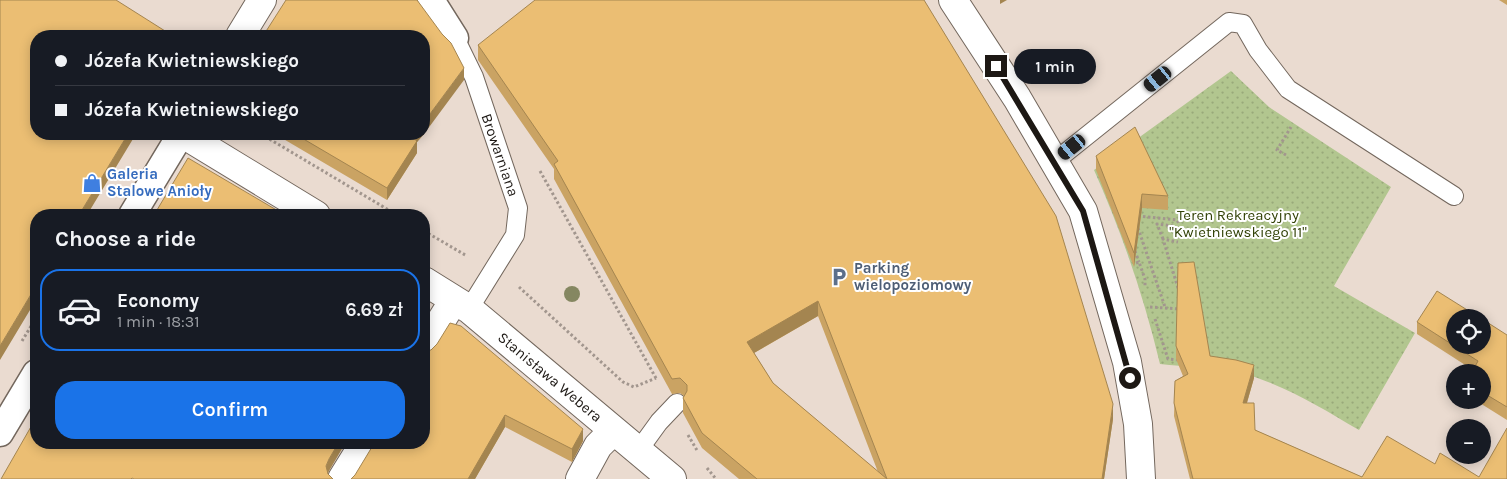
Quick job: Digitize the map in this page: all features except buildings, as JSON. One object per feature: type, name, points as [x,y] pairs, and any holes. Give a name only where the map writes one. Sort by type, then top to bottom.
[{"type":"street","points":[[244,30],[262,0]]},
{"type":"street","name":"Browarniana","points":[[431,0],[454,38]]},
{"type":"street","points":[[953,0],[1017,98],[1083,211],[1127,362],[1138,424],[1140,478]]},
{"type":"street","points":[[136,209],[178,140]]},
{"type":"street","points":[[192,140],[306,209]]},
{"type":"street","name":"Stanisława Webera","points":[[430,285],[462,304],[672,479]]},
{"type":"street","points":[[430,341],[462,304]]},
{"type":"street","points":[[0,433],[30,383]]},
{"type":"street","points":[[580,479],[598,446],[613,431]]},
{"type":"street","points":[[342,479],[361,449]]},
{"type":"lane","points":[[1054,162],[1229,22],[1236,22],[1243,24],[1258,50],[1288,89],[1454,196]]},
{"type":"lane","name":"Browarniana","points":[[454,38],[474,77],[518,208],[515,235],[493,271],[462,304]]},
{"type":"lane","points":[[638,451],[675,405]]},
{"type":"path","points":[[271,140],[387,209]]},
{"type":"path","points":[[535,162],[656,378],[675,405],[700,456]]},
{"type":"path","points":[[1165,307],[1134,216],[1177,220],[1179,224]]},
{"type":"path","points":[[1155,218],[1180,292]]},
{"type":"path","points":[[1157,224],[1174,226]]},
{"type":"path","points":[[430,234],[518,285],[623,382],[634,387],[656,378]]},
{"type":"path","points":[[1163,239],[1178,242]]},
{"type":"path","points":[[1133,246],[1139,262]]},
{"type":"path","points":[[1150,307],[1185,310],[1182,301]]},
{"type":"path","points":[[1168,359],[1186,360]]},
{"type":"path","points":[[704,463],[716,479]]},
{"type":"green space","name":"Teren Rekreacyjny \"Kwietniewskiego 11\"","points":[[1231,71],[1269,107],[1391,187],[1334,286],[1415,333],[1359,430],[1300,396],[1270,382],[1228,370],[1160,364],[1132,266],[1094,170]]},
{"type":"place","name":"Galeria Stalowe Anioły","points":[[92,183]]},
{"type":"place","name":"Parking wielopoziomowy","points":[[839,277]]},
{"type":"route","points":[[996,66],[1017,98],[1083,211],[1130,378]]}]
